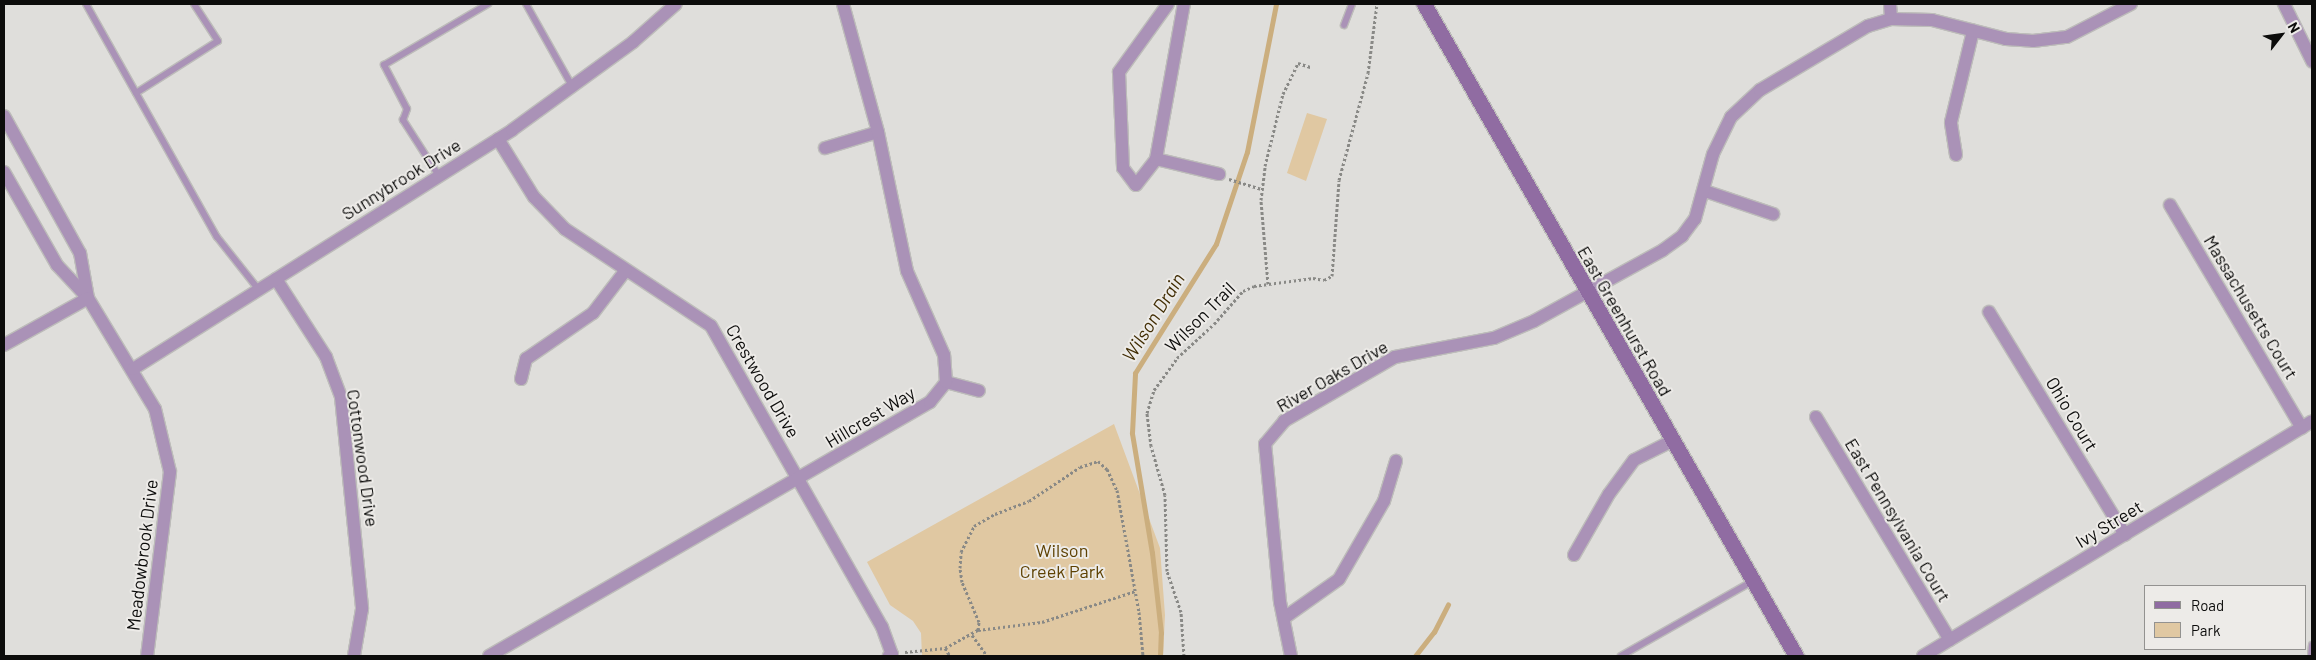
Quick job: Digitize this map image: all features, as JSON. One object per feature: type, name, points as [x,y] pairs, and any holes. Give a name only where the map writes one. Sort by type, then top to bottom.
[{"type":"main road","name":"East Greenhurst Road","points":[[1424,4],[1796,656]]},
{"type":"street","name":"Sunnybrook Drive","points":[[133,369],[498,139],[634,42],[676,4]]},
{"type":"street","points":[[843,4],[878,132],[908,271],[944,355],[946,382],[978,390]]},
{"type":"street","points":[[1168,4],[1120,72],[1123,168],[1136,185],[1156,159],[1184,4]]},
{"type":"street","points":[[1890,4],[1891,19],[1932,20],[1974,31],[2024,40],[2067,37],[2131,4]]},
{"type":"street","points":[[2284,4],[2312,61]]},
{"type":"street","name":"River Oaks Drive","points":[[1291,656],[1280,602],[1265,444],[1284,421],[1395,357],[1494,338],[1534,321],[1682,236],[1695,219],[1705,191],[1713,154],[1731,117],[1760,90],[1846,36],[1891,19]]},
{"type":"street","points":[[1956,155],[1951,122],[1974,31]]},
{"type":"street","name":"Meadowbrook Drive","points":[[4,116],[80,253],[88,298]]},
{"type":"street","points":[[825,148],[878,132]]},
{"type":"street","name":"Crestwood Drive","points":[[498,139],[534,197],[552,218],[711,326],[800,479],[882,627],[891,655]]},
{"type":"street","points":[[1156,159],[1225,177]]},
{"type":"street","name":"Meadowbrook Drive","points":[[4,172],[56,265],[88,298],[133,369],[155,409],[170,472],[147,656]]},
{"type":"street","points":[[1705,191],[1773,214]]},
{"type":"street","name":"Massachusetts Court","points":[[2170,204],[2307,424]]},
{"type":"street","points":[[521,379],[526,359],[593,313],[626,270]]},
{"type":"street","name":"Cottonwood Drive","points":[[276,280],[326,357],[341,397],[362,609],[354,656]]},
{"type":"street","points":[[4,345],[88,298]]},
{"type":"street","name":"Ohio Court","points":[[1989,312],[2125,535]]},
{"type":"street","name":"Hillcrest Way","points":[[489,656],[800,479],[930,402],[946,382]]},
{"type":"street","name":"East Pennsylvania Court","points":[[1816,417],[1950,640]]},
{"type":"street","name":"Ivy Street","points":[[1923,656],[2307,424]]},
{"type":"street","points":[[1574,555],[1609,494],[1634,460],[1672,441]]},
{"type":"street","points":[[1284,618],[1339,579],[1384,501],[1396,461]]},
{"type":"lane","points":[[86,4],[217,237],[259,290]]},
{"type":"lane","points":[[136,93],[218,41],[194,4]]},
{"type":"lane","points":[[439,176],[403,120],[407,109],[384,65],[488,4]]},
{"type":"lane","points":[[526,4],[572,86]]},
{"type":"lane","points":[[1344,25],[1352,4]]},
{"type":"lane","points":[[1621,656],[1754,581]]},
{"type":"lane","points":[[2311,656],[2312,645]]},
{"type":"path","name":"Wilson Trail","points":[[1184,656],[1181,612],[1167,571],[1165,495],[1151,446],[1148,413],[1154,390],[1177,358],[1214,324],[1243,291],[1268,284],[1313,278],[1324,280],[1332,276],[1340,180],[1368,73],[1378,4]]},
{"type":"path","points":[[1268,284],[1262,189],[1264,166],[1283,94],[1298,63],[1310,67]]},
{"type":"path","points":[[1225,177],[1262,189]]},
{"type":"path","points":[[978,630],[979,622],[965,590],[960,568],[967,536],[983,520],[1029,501],[1091,462],[1104,464],[1117,490],[1135,591],[1143,656]]},
{"type":"path","points":[[891,655],[945,648],[972,635],[978,630],[1042,622],[1135,591]]},
{"type":"path","points":[[972,635],[988,656]]},
{"type":"path","points":[[945,648],[950,656]]},
{"type":"green space","points":[[1307,113],[1327,119],[1306,181],[1287,173]]},
{"type":"green space","name":"Wilson Creek Park","points":[[1114,424],[1160,548],[1165,615],[1163,656],[922,656],[921,633],[913,621],[890,605],[867,562]]},
{"type":"waterway","name":"Wilson Drain","points":[[1160,656],[1161,633],[1152,553],[1132,433],[1135,373],[1216,244],[1247,152],[1276,4]]},
{"type":"waterway","points":[[1415,656],[1434,632],[1448,604]]}]
